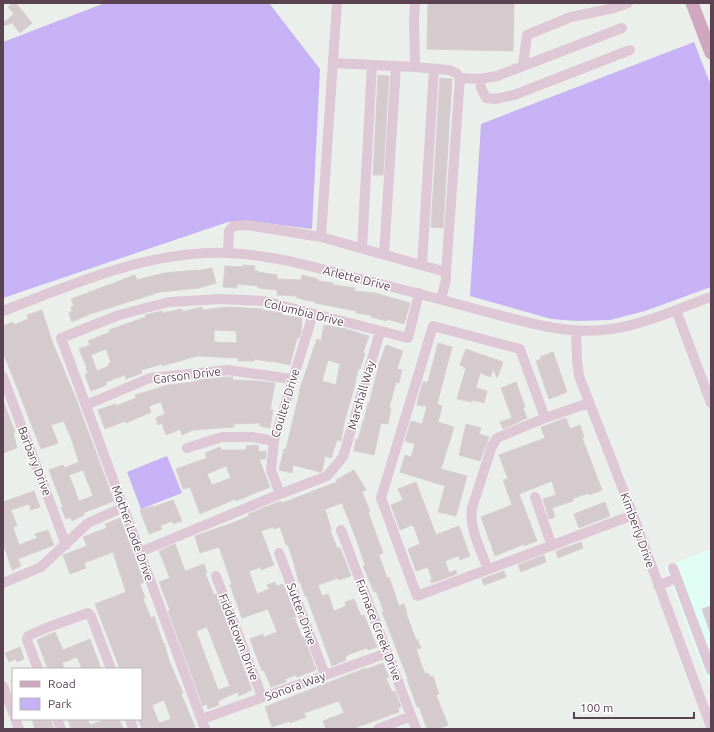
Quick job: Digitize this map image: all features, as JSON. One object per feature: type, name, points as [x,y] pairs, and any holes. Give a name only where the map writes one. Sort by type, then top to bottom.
[{"type":"main road","points":[[692,3],[711,53]]},
{"type":"street","points":[[321,237],[337,3]]},
{"type":"street","points":[[415,3],[415,67]]},
{"type":"street","points":[[524,65],[527,35],[571,17],[614,8],[628,3]]},
{"type":"street","points":[[460,78],[480,79],[497,76],[622,28]]},
{"type":"street","points":[[480,79],[481,88],[486,98],[501,98],[514,95],[630,50]]},
{"type":"street","points":[[333,63],[449,70],[456,73],[460,78],[446,280],[441,300]]},
{"type":"street","points":[[362,248],[372,65]]},
{"type":"street","points":[[384,255],[396,66]]},
{"type":"street","points":[[422,265],[434,69]]},
{"type":"street","points":[[228,253],[229,231],[234,226],[247,225],[321,237],[446,272]]},
{"type":"street","name":"Arlette Drive","points":[[3,311],[102,273],[139,262],[177,255],[228,253],[276,258],[419,293],[548,328],[576,331],[603,330],[632,325],[711,296]]},
{"type":"street","name":"Columbia Drive","points":[[61,338],[119,315],[169,302],[221,299],[264,302],[408,338],[419,293]]},
{"type":"street","points":[[676,310],[711,403]]},
{"type":"street","name":"Coulter Drive","points":[[280,494],[271,470],[274,441],[313,314]]},
{"type":"street","points":[[545,418],[520,350],[433,326],[381,498],[417,596],[633,515]]},
{"type":"street","name":"Kimberly Drive","points":[[576,331],[579,376],[633,515],[658,586],[709,714],[711,727]]},
{"type":"street","name":"Marshall Way","points":[[280,494],[327,476],[343,457],[380,332]]},
{"type":"street","name":"Mother Lode Drive","points":[[61,338],[206,729]]},
{"type":"street","name":"Carson Drive","points":[[86,405],[150,378],[228,370],[292,379]]},
{"type":"street","name":"Barbary Drive","points":[[3,376],[66,545]]},
{"type":"street","points":[[488,569],[471,517],[472,508],[492,446],[497,438],[545,418],[589,403]]},
{"type":"street","points":[[188,448],[222,437],[252,437],[274,441]]},
{"type":"street","points":[[140,552],[280,494]]},
{"type":"street","points":[[535,497],[552,546]]},
{"type":"street","points":[[4,580],[41,567],[88,523],[124,507]]},
{"type":"street","name":"Furnace Creek Drive","points":[[341,530],[416,729]]},
{"type":"street","name":"Sutter Drive","points":[[279,553],[325,675]]},
{"type":"street","points":[[658,586],[675,573],[711,670]]},
{"type":"street","name":"Fiddletown Drive","points":[[216,576],[262,697]]},
{"type":"street","points":[[38,668],[27,640],[28,636],[88,613],[91,616],[111,668]]},
{"type":"street","name":"Sonora Way","points":[[202,719],[387,653]]},
{"type":"street","points":[[3,686],[12,710]]},
{"type":"street","points":[[378,729],[411,716]]},
{"type":"shaded area","points":[[711,549],[711,691],[665,567]]},
{"type":"green space","points":[[105,3],[269,3],[320,69],[312,229],[249,221],[228,222],[3,298],[3,42]]},
{"type":"green space","points":[[694,42],[711,86],[711,287],[645,311],[610,320],[578,321],[551,319],[470,296],[481,124]]},
{"type":"green space","points":[[167,456],[182,493],[141,509],[127,472]]},
{"type":"building","points":[[13,3],[16,3],[32,23],[20,33],[12,23],[3,26],[3,23],[14,14],[8,7]]},
{"type":"building","points":[[428,3],[514,3],[513,51],[427,49]]},
{"type":"building","points":[[378,75],[389,76],[383,175],[373,175]]},
{"type":"building","points":[[440,78],[452,79],[443,228],[431,227]]},
{"type":"building","points":[[243,265],[255,266],[254,271],[277,275],[277,279],[301,280],[302,275],[318,279],[318,281],[333,283],[333,285],[355,288],[354,291],[375,293],[410,303],[404,324],[387,319],[387,321],[371,317],[371,315],[356,313],[356,311],[315,303],[297,298],[297,296],[277,295],[277,290],[258,288],[258,286],[237,284],[237,288],[223,287],[225,266],[243,267]]},
{"type":"building","points":[[212,268],[216,283],[199,288],[160,292],[90,314],[72,322],[69,313],[72,311],[71,307],[74,306],[71,299],[135,275],[137,280],[164,273],[197,271]]},
{"type":"building","points":[[202,307],[203,310],[227,307],[263,309],[262,310],[282,313],[282,315],[302,318],[301,332],[299,338],[297,338],[290,365],[254,359],[254,361],[238,361],[238,358],[197,356],[162,366],[162,364],[141,370],[142,373],[126,379],[125,375],[106,382],[106,385],[91,391],[85,375],[88,373],[87,368],[79,349],[90,345],[88,341],[110,332],[109,330],[146,317],[145,315],[162,311],[163,313],[182,309],[182,312]],"holes":[[[214,330],[236,331],[237,343],[214,342]],[[106,349],[111,362],[108,364],[109,366],[97,371],[91,355]]]},
{"type":"building","points":[[42,310],[52,341],[76,399],[114,501],[83,513],[84,515],[72,521],[70,517],[66,519],[61,508],[63,507],[49,470],[63,465],[64,468],[79,462],[71,438],[64,421],[51,425],[58,443],[41,449],[3,352],[3,326],[13,322],[14,325],[28,319],[27,315]],"holes":[[[83,470],[93,496],[79,501],[69,475]]]},
{"type":"building","points":[[324,325],[346,329],[369,336],[363,353],[365,353],[360,369],[358,369],[344,423],[341,441],[337,440],[331,458],[325,456],[322,471],[320,472],[293,465],[292,473],[279,470],[284,449],[286,449],[299,391],[317,339],[321,341]],"holes":[[[328,360],[340,364],[336,385],[322,381]]]},
{"type":"building","points":[[438,343],[452,347],[437,404],[442,406],[438,422],[454,427],[441,469],[467,476],[456,516],[438,512],[445,486],[400,472],[405,455],[411,457],[415,444],[405,441],[411,421],[422,424],[427,406],[417,405],[418,399],[423,382],[428,382]]},
{"type":"building","points":[[386,345],[403,351],[397,369],[402,370],[399,383],[396,382],[389,408],[391,408],[388,424],[381,423],[374,455],[354,451],[356,439],[358,440],[379,364]]},
{"type":"building","points":[[466,349],[503,362],[497,378],[493,368],[491,377],[480,373],[476,388],[487,391],[484,403],[472,400],[472,402],[457,399],[466,368],[460,365]]},
{"type":"building","points":[[553,352],[567,392],[549,399],[536,361],[541,359],[540,357]]},
{"type":"building","points":[[233,377],[233,380],[275,383],[270,410],[273,410],[270,428],[260,426],[260,423],[233,424],[234,427],[193,430],[182,435],[180,429],[166,435],[162,423],[158,425],[156,418],[165,414],[161,402],[149,406],[151,412],[126,423],[125,421],[105,429],[98,410],[115,404],[116,406],[136,398],[135,395],[168,385],[194,382],[202,379]]},
{"type":"building","points":[[516,382],[525,407],[523,408],[527,418],[503,429],[500,422],[512,418],[501,388]]},
{"type":"building","points":[[3,403],[15,432],[13,433],[17,448],[3,453]]},
{"type":"building","points":[[566,418],[570,429],[580,425],[584,437],[582,438],[602,490],[589,495],[589,493],[573,498],[573,501],[552,508],[555,517],[549,519],[543,499],[556,495],[552,481],[519,494],[537,541],[524,546],[524,544],[495,556],[481,517],[512,505],[503,480],[508,479],[499,455],[545,438],[541,427]]},
{"type":"building","points":[[466,424],[481,428],[479,434],[489,437],[480,461],[459,455]]},
{"type":"building","points":[[258,445],[259,452],[266,451],[266,459],[259,459],[270,487],[236,501],[235,499],[200,514],[190,487],[183,489],[176,469],[207,458],[205,453],[220,447],[221,450],[246,450],[246,446]],"holes":[[[226,466],[231,478],[212,485],[207,474]]]},
{"type":"building","points":[[354,470],[366,490],[362,492],[370,511],[368,512],[383,553],[379,555],[387,578],[389,577],[399,606],[404,604],[416,640],[417,639],[421,648],[416,649],[425,674],[428,673],[430,677],[433,676],[439,694],[436,695],[448,725],[438,729],[427,729],[419,706],[417,707],[408,679],[382,612],[384,612],[376,591],[374,592],[363,566],[365,565],[357,541],[342,503],[325,509],[331,529],[330,530],[337,548],[340,548],[351,576],[339,580],[338,578],[318,585],[322,596],[328,594],[334,611],[346,606],[345,602],[354,599],[361,616],[364,615],[377,647],[368,650],[367,648],[350,654],[345,657],[346,660],[332,666],[306,595],[305,596],[300,582],[299,583],[288,545],[286,545],[280,527],[274,529],[273,527],[261,531],[274,565],[261,570],[261,567],[249,571],[257,594],[269,589],[267,585],[275,582],[277,586],[283,584],[296,617],[294,617],[302,637],[304,637],[316,670],[297,677],[296,675],[285,679],[286,682],[271,687],[264,670],[262,671],[250,639],[263,634],[264,637],[277,632],[268,609],[242,618],[230,585],[232,584],[219,547],[200,553],[195,536],[235,522],[249,516],[248,514],[281,501],[282,503],[337,482],[336,480]]},
{"type":"building","points":[[416,482],[436,535],[459,526],[470,556],[460,560],[458,556],[445,561],[449,573],[456,570],[457,574],[432,583],[430,580],[432,579],[428,567],[416,571],[408,549],[420,544],[414,527],[412,525],[400,530],[391,505],[403,500],[398,489]]},
{"type":"building","points":[[34,491],[40,507],[31,510],[29,504],[11,510],[17,526],[13,527],[19,545],[37,538],[35,534],[48,530],[54,545],[18,559],[21,566],[12,570],[3,543],[3,502]]},
{"type":"building","points":[[173,500],[182,521],[173,524],[172,521],[160,526],[162,529],[149,534],[140,510]]},
{"type":"building","points":[[605,502],[610,516],[579,528],[574,514]]},
{"type":"building","points":[[120,518],[144,582],[140,584],[145,598],[143,599],[151,618],[154,616],[170,663],[183,693],[181,694],[195,727],[191,729],[142,729],[138,720],[142,720],[142,668],[120,668],[95,604],[126,592],[113,552],[84,563],[86,568],[70,574],[63,555],[87,546],[83,537],[107,528],[105,524]],"holes":[[[164,700],[171,719],[159,723],[152,705]]]},
{"type":"building","points":[[581,542],[583,548],[558,558],[556,551]]},
{"type":"building","points":[[175,544],[185,571],[204,564],[207,573],[205,573],[214,595],[216,594],[252,690],[239,696],[238,692],[224,698],[218,701],[219,705],[208,709],[207,704],[203,706],[168,611],[170,610],[159,582],[170,578],[159,551]],"holes":[[[207,627],[230,686],[218,690],[196,631]]]},
{"type":"building","points":[[544,555],[546,562],[521,572],[518,565]]},
{"type":"building","points":[[504,571],[506,577],[484,585],[482,579]]},
{"type":"building","points":[[711,606],[711,632],[710,632],[702,609]]},
{"type":"building","points":[[55,632],[63,650],[90,639],[101,668],[82,668],[77,657],[62,663],[64,668],[48,668],[37,640]]},
{"type":"building","points":[[20,647],[24,659],[17,662],[16,659],[9,662],[5,653]]},
{"type":"building","points":[[383,663],[389,677],[386,678],[392,692],[395,691],[401,707],[398,708],[399,712],[352,729],[326,729],[323,721],[344,713],[339,701],[304,713],[306,717],[290,723],[290,721],[272,727],[265,707],[366,668],[367,669]]},
{"type":"building","points":[[32,720],[50,720],[54,729],[35,729]]},
{"type":"building","points":[[68,720],[88,720],[90,725],[102,720],[119,720],[123,729],[71,729]]}]
